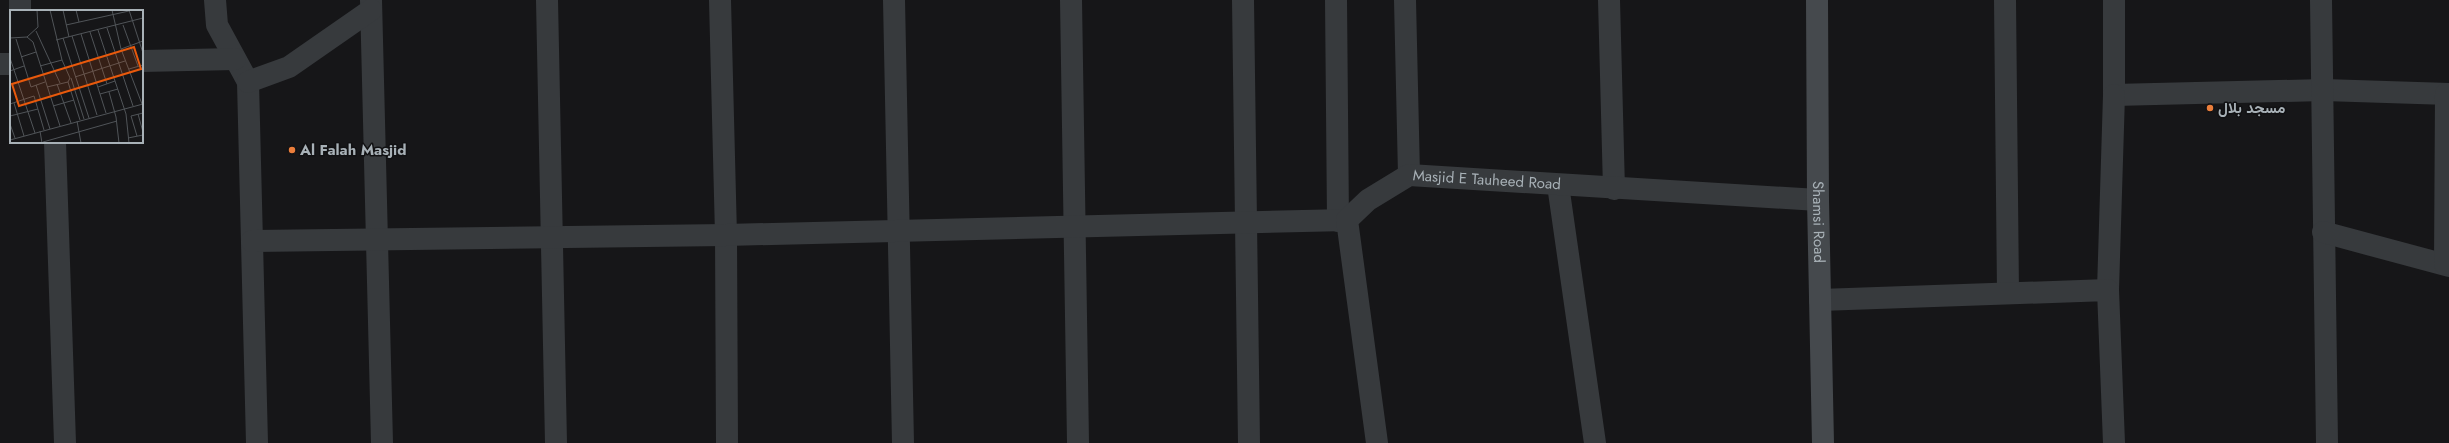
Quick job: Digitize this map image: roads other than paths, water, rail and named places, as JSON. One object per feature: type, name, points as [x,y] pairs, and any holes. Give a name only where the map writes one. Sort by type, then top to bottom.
[{"type":"street","points":[[215,0],[217,25],[248,82],[257,443]]},
{"type":"street","points":[[548,0],[556,443]]},
{"type":"street","points":[[720,0],[726,235],[727,443]]},
{"type":"street","points":[[894,0],[903,443]]},
{"type":"street","points":[[1071,0],[1076,227],[1078,443]]},
{"type":"street","points":[[1244,0],[1249,443]]},
{"type":"street","points":[[1336,0],[1343,220],[1377,443]]},
{"type":"street","points":[[1405,0],[1409,175]]},
{"type":"street","points":[[1609,0],[1614,189]]},
{"type":"street","name":"Shamsi Road","points":[[1817,0],[1818,200],[1822,443]]},
{"type":"street","points":[[2005,0],[2008,293]]},
{"type":"street","points":[[2114,0],[2114,94],[2108,290],[2114,443]]},
{"type":"street","points":[[2321,0],[2324,90],[2323,232],[2327,443]]},
{"type":"street","points":[[248,82],[289,67],[371,5]]},
{"type":"street","points":[[371,5],[382,443]]},
{"type":"street","points":[[143,61],[235,59]]},
{"type":"street","points":[[2114,94],[2324,90],[2448,94],[2447,265],[2323,232]]},
{"type":"street","points":[[54,143],[65,443]]},
{"type":"street","name":"Masjid E Tauheed Road","points":[[1343,220],[1368,200],[1409,175],[1614,189],[1818,200]]},
{"type":"street","points":[[1558,184],[1595,443]]},
{"type":"street","points":[[252,240],[726,235],[1343,220]]},
{"type":"street","points":[[1820,300],[2108,290]]},
{"type":"place","name":"مسجد بلال","points":[[2210,108]]},
{"type":"place","name":"Al Falah Masjid","points":[[292,150]]}]
